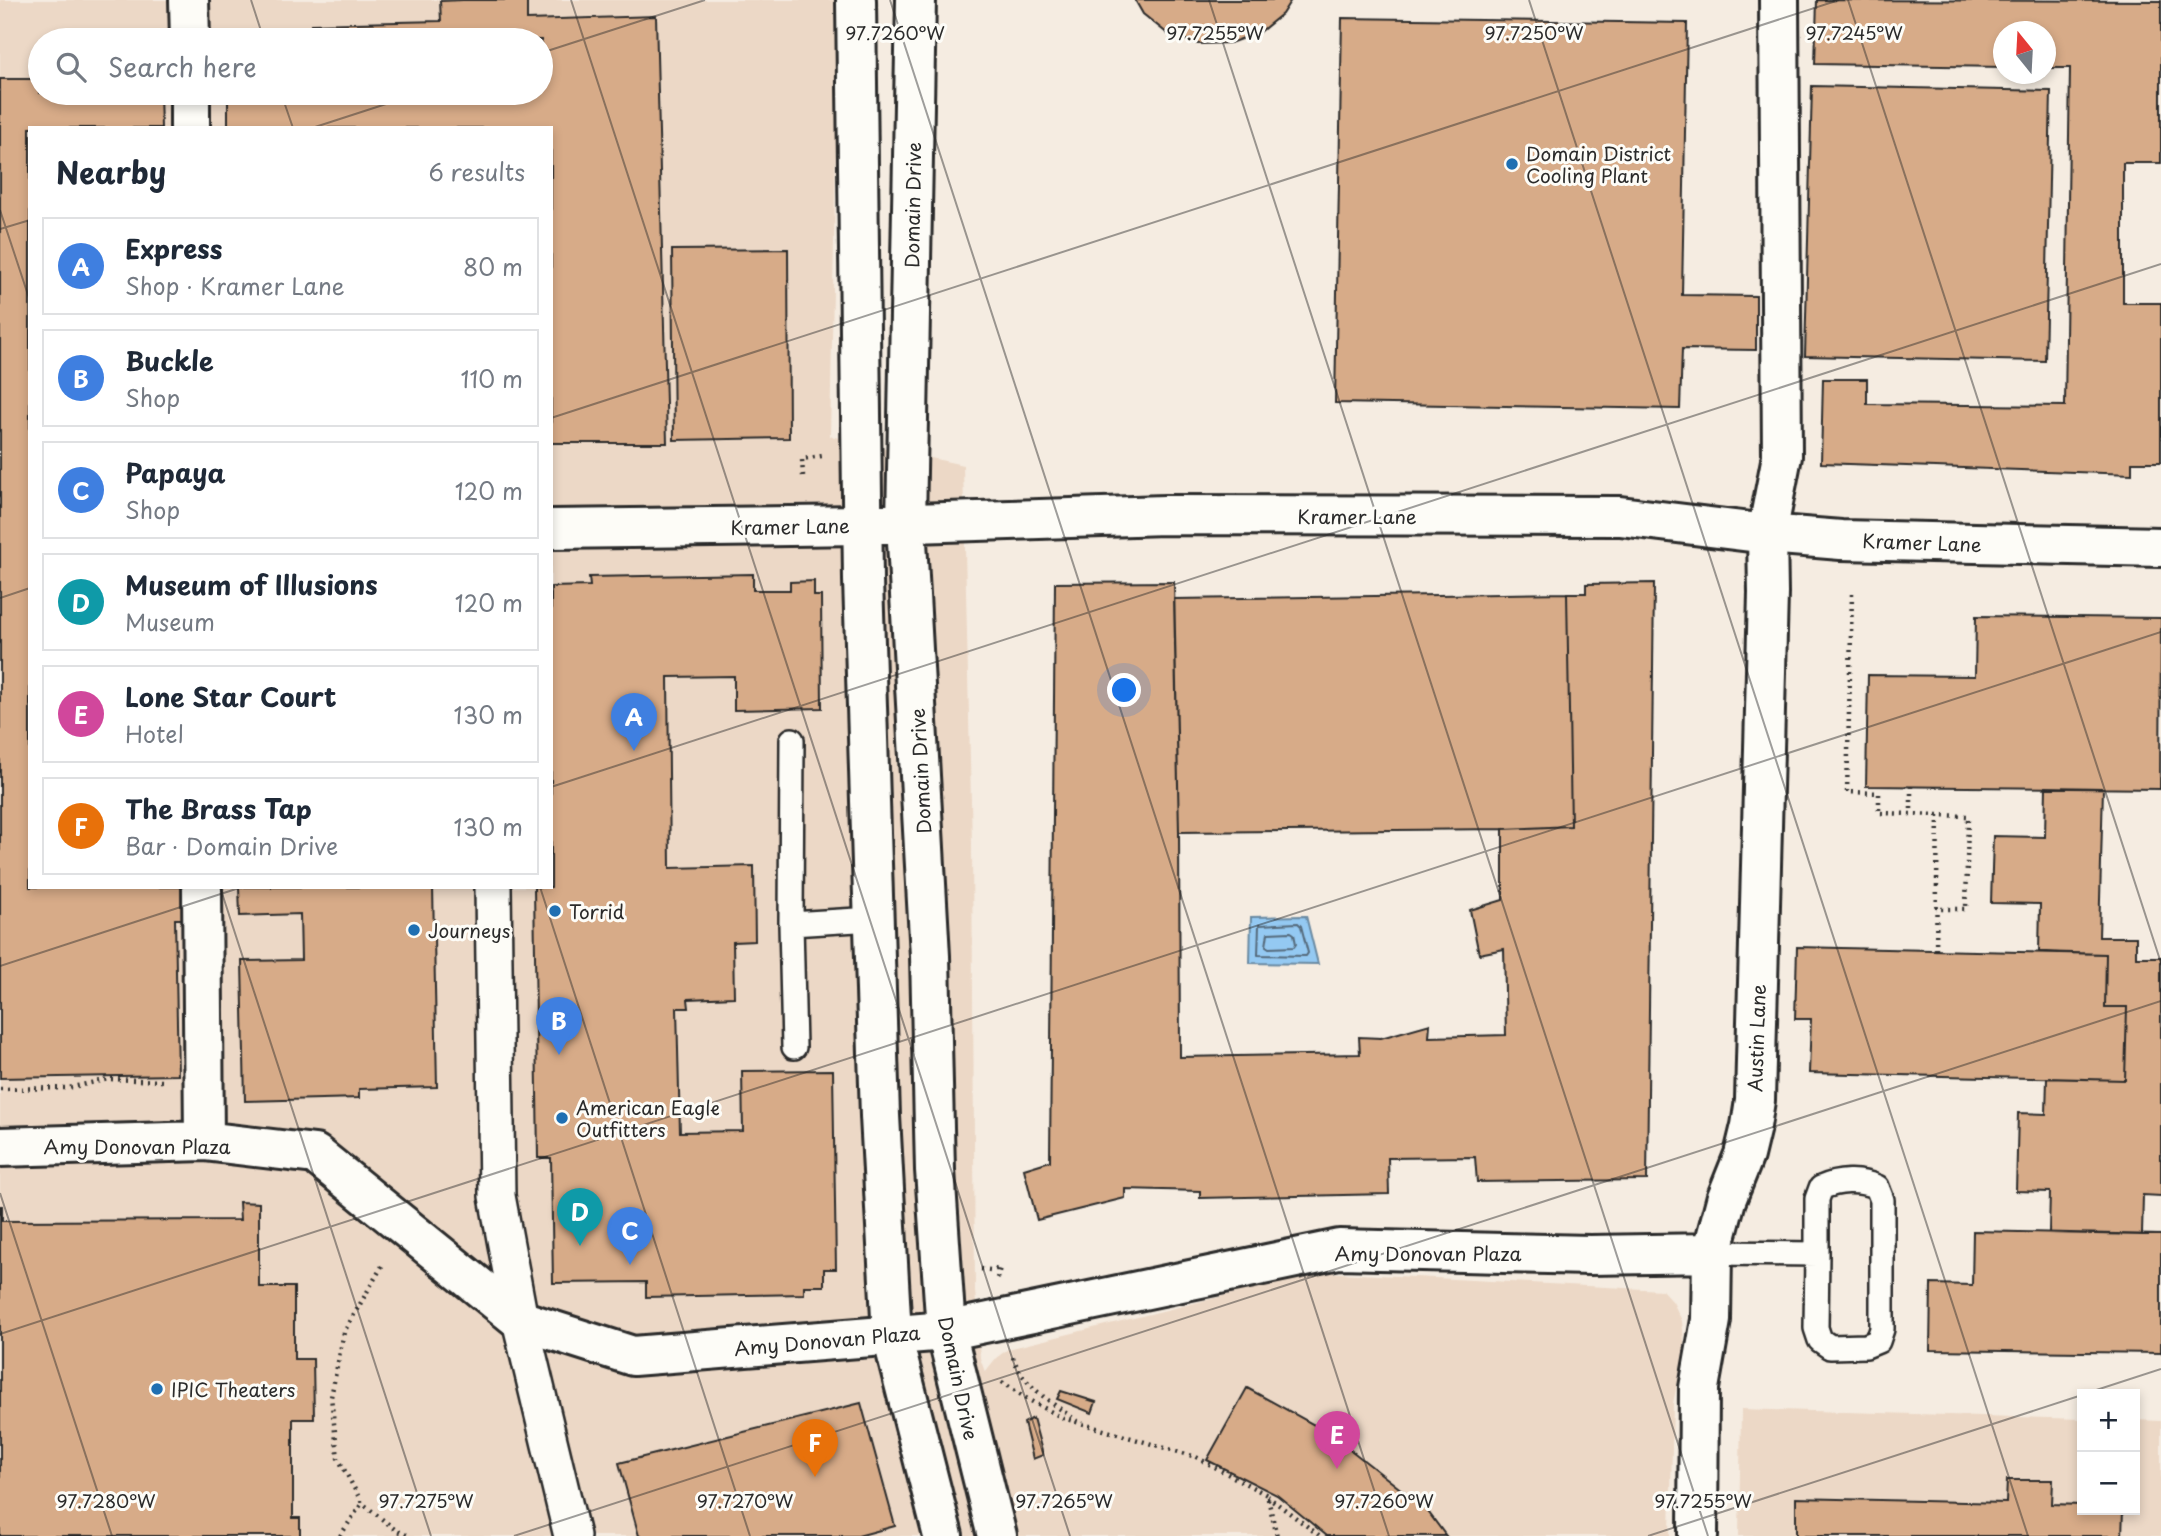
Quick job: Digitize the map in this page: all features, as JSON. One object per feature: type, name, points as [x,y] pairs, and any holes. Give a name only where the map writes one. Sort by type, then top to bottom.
[{"type":"street","points":[[189,0],[190,28]]},
{"type":"street","points":[[856,0],[862,525],[880,1116],[892,1336],[943,1536]]},
{"type":"street","name":"Domain Drive","points":[[916,0],[906,523],[930,956],[935,1170],[946,1331],[997,1536]]},
{"type":"street","name":"Austin Lane","points":[[1698,1536],[1699,1388],[1711,1320],[1712,1253],[1726,1200],[1744,1155],[1755,1100],[1768,593],[1767,534],[1782,456],[1779,0]]},
{"type":"street","points":[[190,105],[190,126]]},
{"type":"street","name":"Kramer Lane","points":[[553,529],[862,525],[1165,515],[1606,516],[1841,540],[2161,547]]},
{"type":"street","points":[[202,889],[204,1141]]},
{"type":"street","points":[[493,889],[497,1196],[520,1320],[572,1536]]},
{"type":"street","name":"Amy Donovan Plaza","points":[[0,1147],[204,1141],[314,1154],[520,1320],[633,1356],[946,1331],[1339,1250],[1590,1255],[1712,1253]]},
{"type":"lane","points":[[792,740],[791,923],[794,1047]]},
{"type":"lane","points":[[791,923],[874,919]]},
{"type":"lane","points":[[1834,1182],[1866,1183],[1877,1187],[1882,1200],[1882,1329],[1878,1341],[1866,1346],[1830,1347],[1820,1340],[1816,1328],[1817,1254],[1817,1199],[1821,1188],[1834,1182]]},
{"type":"lane","points":[[1712,1253],[1817,1254]]},
{"type":"path","points":[[803,476],[802,459],[824,456]]},
{"type":"path","points":[[1852,594],[1847,792],[1879,793],[1879,813],[1968,816],[1966,909],[1936,909]]},
{"type":"path","points":[[1911,786],[1911,814]]},
{"type":"path","points":[[1936,950],[1938,814]]},
{"type":"path","points":[[0,1089],[68,1088],[109,1079],[171,1082]]},
{"type":"path","points":[[382,1266],[344,1332],[331,1397],[338,1458],[362,1503],[397,1531],[409,1536]]},
{"type":"path","points":[[977,1268],[1000,1268],[995,1285]]},
{"type":"path","points":[[1013,1356],[1017,1369],[1029,1384],[1081,1424]]},
{"type":"path","points":[[1001,1381],[1063,1418],[1196,1457],[1267,1495],[1320,1536]]},
{"type":"path","points":[[1267,1495],[1277,1536]]},
{"type":"path","points":[[340,1536],[362,1503]]},
{"type":"shaded area","points":[[0,0],[839,0],[830,436],[963,465],[972,843],[975,1290],[980,1358],[985,1372],[996,1358],[1008,1349],[1321,1272],[1662,1290],[1673,1302],[1682,1321],[1685,1349],[1673,1403],[1670,1536],[0,1536]]},
{"type":"shaded area","points":[[1741,1409],[2077,1419],[2077,1515],[2140,1515],[2140,1420],[2161,1421],[2161,1536],[1739,1536]]},
{"type":"water","points":[[1306,916],[1318,964],[1250,963],[1251,917]]},
{"type":"building","points":[[527,0],[527,20],[656,16],[667,443],[553,443],[553,126],[228,126],[228,105],[553,105],[553,28],[311,28],[311,24],[441,21],[440,1]]},
{"type":"building","points":[[1135,0],[1291,0],[1282,14],[1260,32],[1230,43],[1198,44],[1168,34],[1143,14]]},
{"type":"building","points":[[1817,0],[2161,1],[2161,163],[2123,163],[2123,303],[2161,303],[2161,462],[2132,462],[2132,474],[1821,463],[1823,379],[1867,379],[1867,404],[2065,406],[2070,68],[2056,68],[2056,21],[1993,21],[1993,67],[1815,64]]},
{"type":"building","name":"Domain District Cooling Plant","points":[[1342,18],[1687,23],[1682,295],[1756,296],[1756,350],[1682,349],[1680,409],[1335,403]]},
{"type":"building","points":[[0,79],[28,79],[28,105],[160,105],[161,126],[28,126],[28,889],[184,889],[184,919],[175,919],[178,1075],[0,1078]]},
{"type":"building","points":[[1812,86],[2051,91],[2045,361],[1805,356]]},
{"type":"building","points":[[788,249],[789,438],[674,440],[672,250]]},
{"type":"building","points":[[753,574],[753,590],[790,590],[790,582],[814,581],[814,596],[821,596],[822,708],[734,710],[734,676],[668,677],[670,868],[754,866],[755,941],[733,942],[734,997],[688,999],[689,1008],[677,1008],[680,1132],[743,1131],[742,1071],[833,1070],[836,1269],[824,1269],[824,1286],[804,1286],[804,1294],[646,1297],[646,1282],[553,1283],[551,1158],[538,1158],[534,889],[553,889],[553,587],[590,586],[589,577]]},
{"type":"building","points":[[1174,582],[1180,1057],[1360,1054],[1359,1037],[1381,1038],[1430,1024],[1429,1037],[1506,1035],[1504,949],[1479,954],[1470,910],[1503,900],[1503,829],[1571,826],[1567,593],[1586,593],[1586,584],[1654,583],[1647,1180],[1477,1182],[1475,1157],[1388,1158],[1389,1194],[1200,1198],[1200,1191],[1125,1189],[1125,1198],[1037,1220],[1024,1169],[1050,1161],[1055,583]]},
{"type":"building","points":[[1567,593],[1571,826],[1179,832],[1174,599]]},
{"type":"building","points":[[1976,616],[2161,618],[2160,789],[1866,786],[1868,675],[1975,676]]},
{"type":"building","points":[[2046,787],[2103,788],[2099,937],[2136,937],[2136,957],[2161,957],[2161,1196],[2143,1195],[2142,1235],[2049,1233],[2050,1192],[2016,1191],[2018,1113],[2046,1114],[2047,1078],[2125,1080],[2127,1007],[2105,1007],[2106,954],[2039,952],[2040,904],[1991,903],[1993,836],[2045,837]]},
{"type":"building","points":[[239,889],[433,889],[437,1087],[359,1089],[359,1098],[245,1101],[242,961],[301,960],[300,914],[240,916]]},
{"type":"building","points":[[1797,947],[2106,954],[2105,1007],[2127,1007],[2125,1080],[1809,1073],[1811,1019],[1795,1019]]},
{"type":"building","name":"IPIC Theaters","points":[[239,1202],[259,1203],[259,1287],[294,1287],[294,1359],[313,1359],[314,1419],[293,1419],[293,1518],[300,1518],[300,1536],[0,1536],[0,1206],[2,1221],[240,1220]]},
{"type":"building","points":[[1973,1231],[2161,1235],[2161,1353],[1930,1350],[1931,1284],[1972,1285]]},
{"type":"building","points":[[1247,1388],[1329,1433],[1426,1509],[1446,1536],[1327,1536],[1277,1495],[1207,1460]]},
{"type":"building","points":[[1061,1391],[1096,1402],[1092,1413],[1057,1399]]},
{"type":"building","points":[[861,1403],[895,1526],[858,1536],[639,1536],[619,1463]]},
{"type":"building","points":[[1033,1418],[1043,1455],[1033,1459],[1024,1423]]},
{"type":"building","points":[[2007,1480],[2053,1480],[2052,1504],[2077,1505],[2077,1515],[2123,1515],[2122,1536],[1796,1536],[1796,1498],[2006,1503]]},
{"type":"place","name":"Domain District Cooling Plant","points":[[1512,164]]},
{"type":"place","name":"Express","points":[[634,751]]},
{"type":"place","name":"Torrid","points":[[555,911]]},
{"type":"place","name":"Journeys","points":[[414,930]]},
{"type":"place","name":"Buckle","points":[[559,1055]]},
{"type":"place","name":"American Eagle Outfitters","points":[[562,1118]]},
{"type":"place","name":"Museum of Illusions","points":[[580,1246]]},
{"type":"place","name":"Papaya","points":[[630,1265]]},
{"type":"place","name":"IPIC Theaters","points":[[157,1389]]},
{"type":"place","name":"Lone Star Court","points":[[1337,1469]]},
{"type":"place","name":"The Brass Tap","points":[[815,1477]]}]
